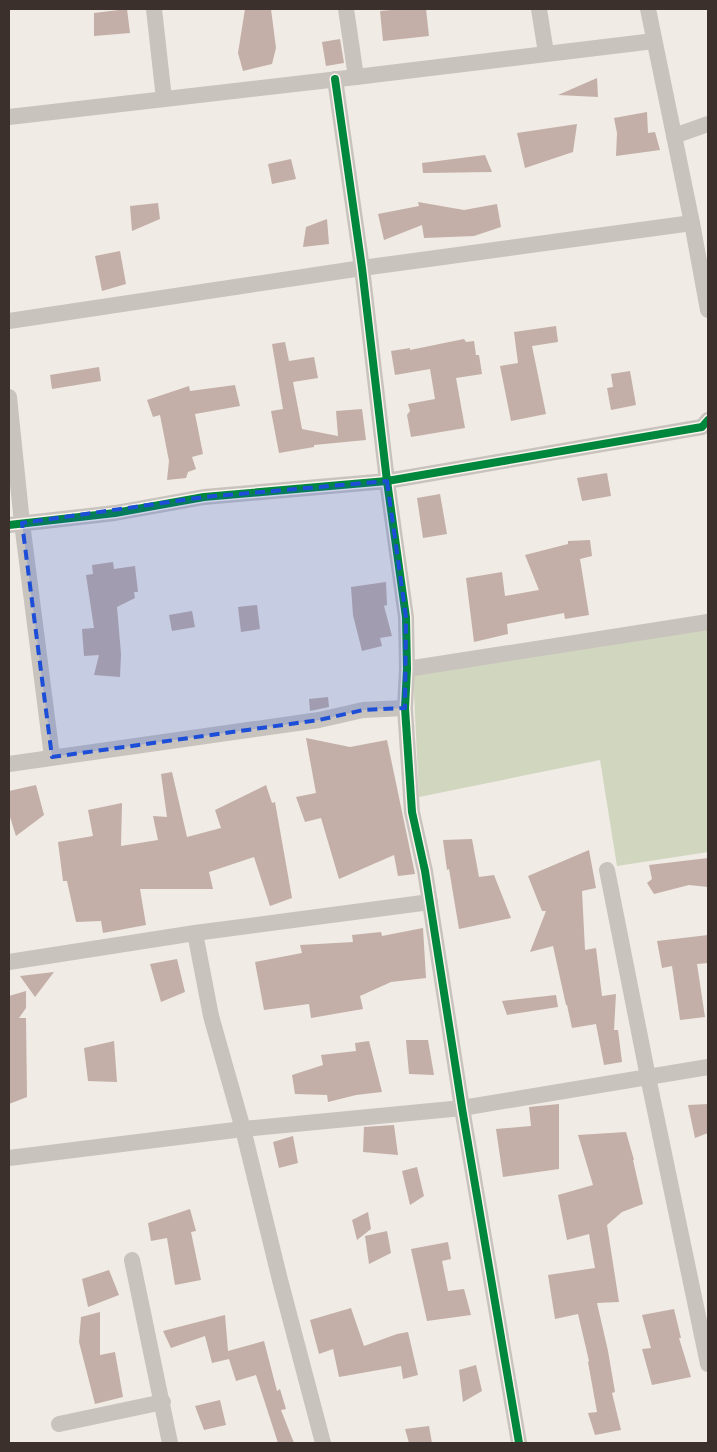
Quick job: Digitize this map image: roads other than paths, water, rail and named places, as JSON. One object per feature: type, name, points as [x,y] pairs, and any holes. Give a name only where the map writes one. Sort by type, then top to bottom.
[{"type":"street","points":[[154,9],[164,99]]},
{"type":"street","points":[[346,9],[356,77]]},
{"type":"street","points":[[539,9],[546,53]]},
{"type":"street","points":[[648,9],[708,309]]},
{"type":"street","points":[[9,117],[654,41]]},
{"type":"street","points":[[335,79],[362,268],[387,481],[406,617],[406,708],[412,812],[425,871],[462,1108],[520,1443]]},
{"type":"street","points":[[674,136],[708,124]]},
{"type":"street","points":[[9,321],[362,268],[692,223]]},
{"type":"street","points":[[9,397],[15,524],[52,757]]},
{"type":"street","points":[[15,524],[115,513],[204,497],[387,481],[706,426]]},
{"type":"street","points":[[407,669],[708,622]]},
{"type":"street","points":[[9,764],[319,720],[363,710],[406,708]]},
{"type":"street","points":[[607,870],[708,1364]]},
{"type":"street","points":[[9,962],[195,933],[430,902]]},
{"type":"street","points":[[195,933],[211,1016],[243,1129],[323,1443]]},
{"type":"street","points":[[9,1158],[243,1129],[462,1108],[708,1067]]},
{"type":"street","points":[[132,1260],[170,1443]]},
{"type":"street","points":[[59,1424],[162,1402]]}]
